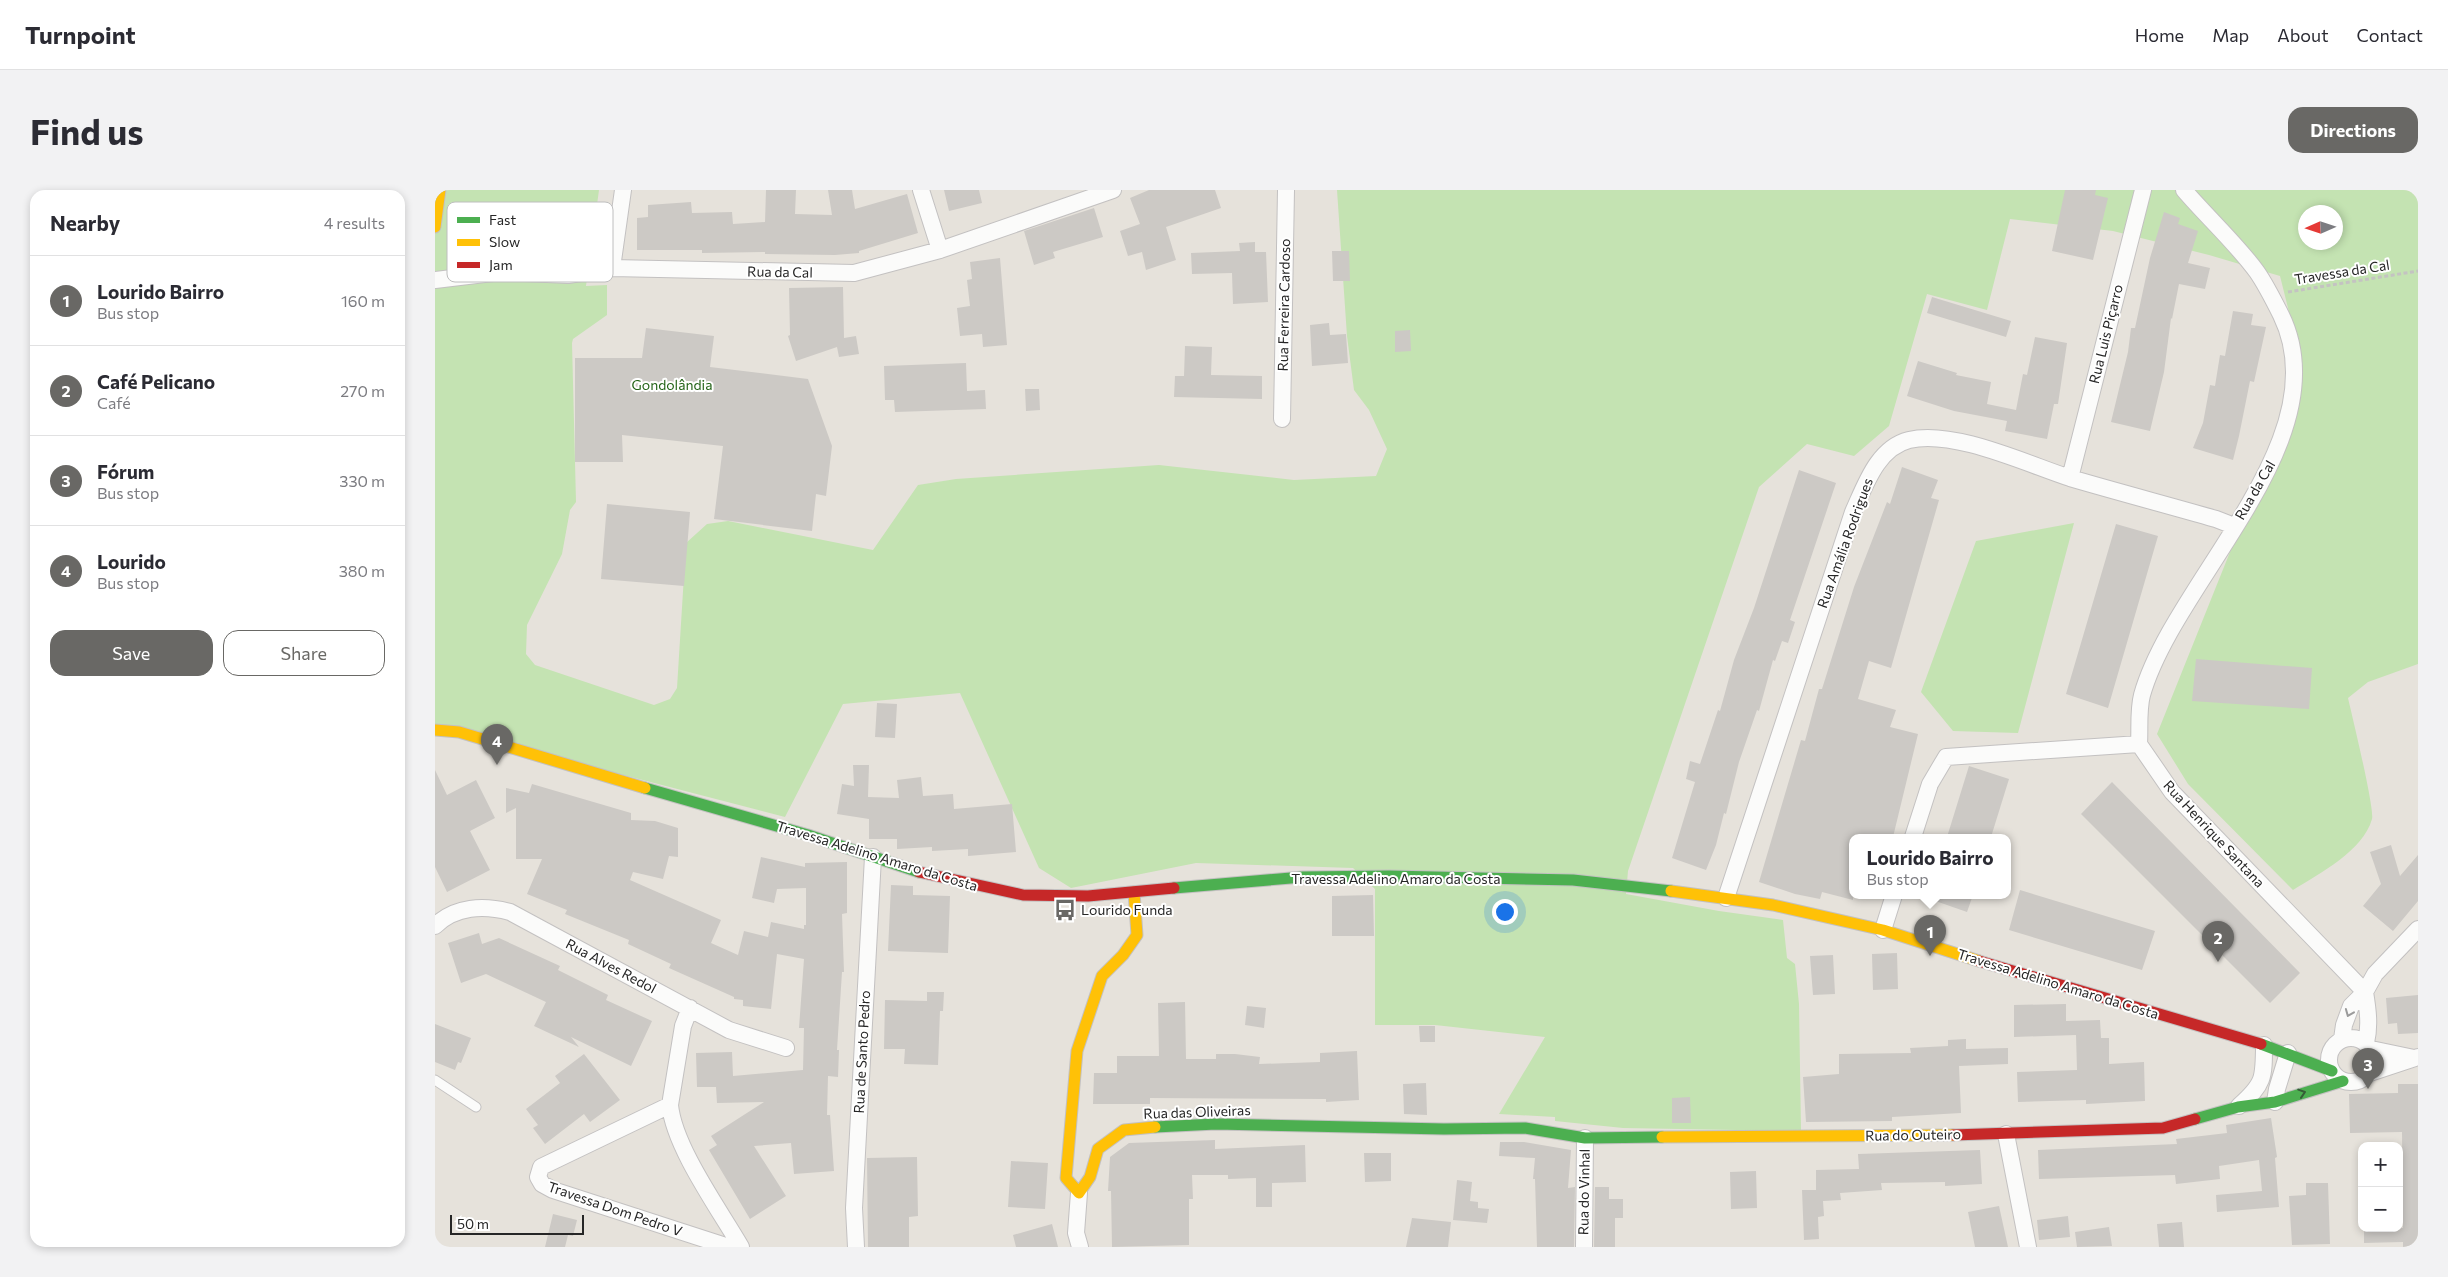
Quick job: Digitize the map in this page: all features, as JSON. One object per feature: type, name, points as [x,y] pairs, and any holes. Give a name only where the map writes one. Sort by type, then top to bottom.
[{"type":"street","points":[[435,227],[440,190]]},
{"type":"street","points":[[613,261],[623,190]]},
{"type":"street","points":[[921,190],[940,250]]},
{"type":"street","name":"Rua Ferreira Cardoso","points":[[1282,419],[1286,190]]},
{"type":"street","name":"Rua Luis Piçarro","points":[[2070,478],[2143,190]]},
{"type":"street","name":"Rua da Cal","points":[[2139,744],[2141,696],[2163,644],[2271,466],[2291,410],[2293,356],[2282,317],[2257,272],[2183,190]]},
{"type":"street","name":"Rua da Cal","points":[[613,268],[854,274],[940,250],[1108,191]]},
{"type":"street","name":"Rua Amália Rodrigues","points":[[1726,898],[1853,512],[1871,471],[1892,448],[1908,440],[1935,437],[1958,441],[2070,478],[2216,519],[2234,526]]},
{"type":"street","name":"Travessa Adelino Amaro da Costa","points":[[435,730],[459,732],[693,803],[808,835],[935,877],[1023,895],[1088,896],[1303,877],[1389,876],[1573,880],[1726,898],[1773,906],[1883,930],[1981,962],[2264,1045],[2293,1055],[2338,1076]]},
{"type":"street","points":[[1914,834],[1930,784],[1945,757],[2139,744]]},
{"type":"street","name":"Rua Henrique Santana","points":[[2139,744],[2172,792],[2365,992]]},
{"type":"street","name":"Rua de Santo Pedro","points":[[855,1247],[854,1208],[873,857]]},
{"type":"street","points":[[1080,1247],[1076,1233],[1079,1193],[1066,1178],[1077,1051],[1102,976],[1123,955],[1137,935],[1134,892]]},
{"type":"street","points":[[1883,930],[1893,899]]},
{"type":"street","name":"Rua Alves Redol","points":[[437,919],[460,910],[477,908],[496,908],[510,912],[729,1030],[786,1048]]},
{"type":"street","points":[[2416,1058],[2369,1073],[2358,1081],[2338,1076],[2329,1064],[2351,1006],[2365,992],[2375,974],[2418,929]]},
{"type":"street","points":[[2365,992],[2369,1014],[2368,1046],[2374,1059],[2369,1073]]},
{"type":"street","points":[[690,1008],[683,1026],[670,1105],[671,1115],[681,1144],[741,1247]]},
{"type":"street","points":[[2275,1102],[2277,1089],[2293,1055],[2357,1038],[2368,1046],[2416,1058]]},
{"type":"street","name":"Rua do Outeiro","points":[[2238,1107],[2257,1091],[2261,1078],[2264,1045]]},
{"type":"street","name":"Rua do Outeiro","points":[[1585,1138],[2005,1134],[2163,1128],[2238,1107],[2275,1102],[2338,1076]]},
{"type":"street","name":"Travessa Dom Pedro V","points":[[670,1105],[561,1155],[541,1167],[538,1177],[542,1184],[553,1190],[729,1247]]},
{"type":"street","name":"Rua das Oliveiras","points":[[1079,1193],[1090,1177],[1099,1149],[1124,1130],[1161,1126],[1216,1124],[1444,1129],[1525,1128],[1585,1138]]},
{"type":"street","points":[[2005,1134],[2028,1247]]},
{"type":"street","name":"Rua do Vinhal","points":[[1584,1247],[1585,1138]]},
{"type":"lane","points":[[435,1080],[476,1107]]},
{"type":"path","name":"Travessa da Cal","points":[[2270,295],[2418,271]]},
{"type":"green space","points":[[435,190],[599,190],[597,202],[447,202],[447,282],[587,282],[586,286],[607,285],[607,315],[573,339],[572,343],[576,502],[570,510],[562,554],[527,625],[526,654],[535,665],[654,705],[670,699],[677,688],[686,543],[707,524],[728,521],[873,550],[918,485],[956,479],[1159,465],[1294,480],[1376,476],[1387,449],[1369,410],[1354,390],[1347,336],[1337,190],[2418,190],[2418,664],[2368,682],[2348,698],[2367,781],[2372,819],[2367,831],[2350,851],[2327,869],[2293,890],[2188,784],[2157,734],[2238,532],[2251,509],[2296,364],[2291,320],[2280,276],[2209,255],[2113,231],[2010,219],[1987,310],[1927,294],[1889,426],[1854,456],[1807,444],[1759,487],[1628,871],[1626,894],[1719,911],[1783,920],[1787,958],[1795,964],[1799,1004],[1801,1131],[1623,1128],[1555,1121],[1555,1117],[1499,1114],[1545,1037],[1435,1025],[1375,1025],[1375,889],[1353,868],[1196,863],[1071,888],[1039,868],[960,693],[843,704],[785,817],[435,726]]},
{"type":"green space","points":[[2074,523],[2018,733],[1953,731],[1921,692],[1976,541]]},
{"type":"building","points":[[766,190],[796,190],[795,214],[832,215],[828,190],[852,190],[855,209],[907,194],[918,233],[859,251],[859,253],[835,255],[765,254],[765,252],[702,253],[702,250],[637,250],[637,218],[648,217],[648,205],[691,202],[692,213],[732,212],[733,224],[765,222]]},
{"type":"building","points":[[944,190],[979,190],[982,203],[949,211]]},
{"type":"building","points":[[1149,190],[1215,190],[1221,208],[1166,227],[1176,260],[1146,270],[1142,252],[1128,256],[1120,231],[1140,224],[1130,198]]},
{"type":"building","points":[[2065,190],[2096,190],[2095,195],[2108,198],[2093,260],[2052,251]]},
{"type":"building","points":[[1094,208],[1103,237],[1053,252],[1055,258],[1034,265],[1024,231]]},
{"type":"building","points":[[2164,212],[2180,218],[2178,224],[2198,231],[2188,263],[2210,268],[2205,289],[2179,284],[2171,318],[2164,372],[2150,431],[2111,422],[2128,352],[2131,328],[2135,328],[2150,258]]},
{"type":"building","points":[[1255,242],[1255,252],[1266,252],[1268,302],[1233,304],[1232,273],[1192,274],[1191,253],[1240,251],[1239,243]]},
{"type":"building","points":[[1332,251],[1349,251],[1350,281],[1333,281]]},
{"type":"building","points":[[1000,258],[1007,345],[983,347],[982,334],[960,336],[957,308],[970,306],[967,280],[972,279],[970,262]]},
{"type":"building","points":[[843,287],[844,338],[856,336],[859,354],[839,357],[837,347],[796,361],[788,336],[790,335],[789,288]]},
{"type":"building","points":[[1932,297],[2011,321],[2006,337],[1927,313]]},
{"type":"building","points":[[2233,311],[2253,314],[2251,325],[2266,327],[2254,382],[2250,381],[2233,460],[2193,448],[2203,423],[2210,385],[2215,386],[2220,355],[2225,356]]},
{"type":"building","points":[[1329,323],[1330,335],[1346,334],[1348,363],[1312,366],[1310,325]]},
{"type":"building","points":[[646,328],[714,336],[710,367],[808,379],[832,446],[826,496],[816,494],[812,531],[714,519],[723,446],[622,435],[623,462],[575,462],[575,358],[642,358]]},
{"type":"building","points":[[1410,330],[1411,351],[1395,352],[1395,331]]},
{"type":"building","points":[[2035,337],[2067,343],[2058,404],[2054,404],[2047,439],[2005,431],[2007,421],[1954,411],[1907,396],[1918,361],[1957,373],[1956,375],[1991,382],[1987,404],[2016,410],[2023,374],[2027,375]]},
{"type":"building","points":[[1185,346],[1212,347],[1211,375],[1262,376],[1262,399],[1174,397],[1175,376],[1184,376]]},
{"type":"building","points":[[966,363],[967,391],[985,390],[986,409],[895,412],[894,400],[885,400],[884,366]]},
{"type":"building","points":[[1025,389],[1039,389],[1040,410],[1026,411]]},
{"type":"building","points":[[1902,467],[1938,480],[1931,498],[1939,500],[1891,668],[1869,661],[1858,699],[1896,710],[1890,727],[1918,734],[1894,834],[1849,834],[1849,899],[1822,892],[1820,899],[1795,894],[1759,882],[1801,740],[1805,741],[1819,689],[1822,689],[1854,587],[1887,502],[1890,504]]},
{"type":"building","points":[[1799,470],[1836,483],[1790,620],[1795,622],[1788,643],[1782,641],[1775,661],[1773,660],[1759,711],[1757,710],[1739,762],[1726,814],[1724,813],[1716,845],[1706,870],[1672,858],[1695,782],[1686,779],[1690,761],[1700,764],[1718,710],[1720,711],[1734,660],[1754,608]]},
{"type":"building","points":[[607,504],[690,512],[684,586],[601,579]]},
{"type":"building","points":[[2116,524],[2158,536],[2108,708],[2066,694]]},
{"type":"building","points":[[2196,659],[2312,668],[2309,709],[2192,701]]},
{"type":"building","points":[[877,703],[897,704],[895,738],[875,737]]},
{"type":"building","points":[[853,765],[869,765],[868,797],[899,798],[897,780],[921,777],[923,796],[953,794],[954,809],[1012,804],[1016,852],[968,856],[968,849],[932,851],[932,847],[897,849],[897,839],[869,839],[869,819],[837,814],[842,784],[854,786]]},
{"type":"building","points":[[1969,766],[2009,779],[1992,834],[1948,834]]},
{"type":"building","points":[[435,770],[447,795],[476,780],[495,818],[470,831],[490,870],[447,892],[435,867]]},
{"type":"building","points":[[2112,782],[2300,973],[2270,1003],[2081,814]]},
{"type":"building","points":[[532,784],[631,813],[631,820],[655,821],[678,828],[678,857],[669,856],[663,879],[633,872],[630,880],[721,920],[711,943],[738,955],[744,931],[768,937],[771,922],[804,929],[804,925],[806,925],[806,888],[777,889],[774,903],[752,898],[761,857],[805,867],[805,863],[847,862],[847,913],[842,914],[844,972],[842,972],[837,1050],[839,1050],[838,1077],[828,1076],[827,1115],[830,1115],[834,1171],[794,1174],[791,1143],[754,1146],[786,1196],[750,1219],[709,1150],[717,1145],[711,1136],[764,1102],[717,1103],[716,1087],[697,1087],[696,1053],[732,1052],[733,1076],[803,1070],[804,1028],[799,1028],[804,959],[777,954],[771,1009],[743,1006],[743,1000],[734,999],[734,997],[669,968],[671,964],[628,944],[629,940],[565,914],[567,910],[527,894],[542,859],[516,859],[516,808],[506,813],[506,788],[529,793]]},
{"type":"building","points":[[2391,845],[2400,876],[2418,855],[2418,901],[2393,931],[2363,906],[2381,884],[2370,852]]},
{"type":"building","points":[[891,885],[913,886],[913,895],[950,896],[948,953],[888,951]]},
{"type":"building","points":[[2020,890],[2155,931],[2142,970],[2009,930]]},
{"type":"building","points":[[1373,895],[1374,936],[1332,936],[1332,896]]},
{"type":"building","points":[[1930,899],[1972,899],[1967,912]]},
{"type":"building","points":[[479,933],[482,944],[499,938],[560,966],[558,970],[608,995],[606,1000],[652,1021],[631,1066],[571,1037],[579,1047],[534,1026],[546,1002],[486,974],[461,983],[448,943]]},
{"type":"building","points":[[1897,953],[1898,989],[1873,990],[1872,954]]},
{"type":"building","points":[[1833,955],[1835,994],[1813,995],[1810,956]]},
{"type":"building","points":[[927,992],[944,992],[943,1011],[940,1011],[938,1065],[904,1064],[905,1049],[884,1049],[885,1000],[927,1001]]},
{"type":"building","points":[[2418,995],[2418,1033],[2398,1034],[2397,1023],[2388,1024],[2386,998]]},
{"type":"building","points":[[1185,1002],[1186,1059],[1216,1059],[1216,1054],[1235,1054],[1260,1057],[1259,1064],[1320,1062],[1320,1053],[1357,1051],[1359,1100],[1326,1102],[1326,1099],[1150,1098],[1150,1104],[1093,1104],[1094,1073],[1117,1073],[1117,1056],[1159,1056],[1158,1003]]},
{"type":"building","points":[[2066,1004],[2066,1021],[2100,1020],[2101,1038],[2109,1038],[2109,1064],[2144,1062],[2145,1101],[2086,1104],[2086,1100],[2018,1102],[2017,1072],[2077,1070],[2076,1035],[2014,1037],[2014,1005]]},
{"type":"building","points":[[1247,1006],[1266,1008],[1264,1028],[1245,1025]]},
{"type":"building","points":[[435,1024],[471,1038],[461,1063],[458,1062],[455,1070],[435,1062]]},
{"type":"building","points":[[1419,1026],[1435,1026],[1435,1042],[1420,1042]]},
{"type":"building","points":[[1966,1039],[1966,1049],[2008,1048],[2008,1064],[1959,1066],[1961,1113],[1892,1117],[1892,1121],[1806,1122],[1803,1077],[1839,1074],[1839,1054],[1911,1053],[1910,1048],[1948,1046],[1948,1040]]},
{"type":"building","points":[[584,1054],[620,1100],[590,1122],[584,1114],[545,1144],[533,1128],[538,1125],[526,1109],[560,1083],[555,1076]]},
{"type":"building","points":[[1426,1083],[1427,1115],[1404,1114],[1403,1084]]},
{"type":"building","points":[[2398,1084],[2418,1084],[2418,1247],[2403,1247],[2403,1242],[2364,1243],[2364,1232],[2403,1232],[2402,1132],[2350,1133],[2349,1094],[2398,1093]]},
{"type":"building","points":[[1690,1097],[1691,1123],[1672,1123],[1672,1098]]},
{"type":"building","points":[[2271,1118],[2277,1157],[2275,1158],[2279,1207],[2217,1212],[2216,1195],[2262,1191],[2259,1160],[2219,1166],[2220,1179],[2176,1184],[2175,1175],[2039,1179],[2038,1150],[2177,1144],[2176,1139],[2227,1133],[2226,1125]]},
{"type":"building","points":[[1215,1140],[1215,1149],[1305,1145],[1306,1182],[1272,1183],[1272,1207],[1256,1207],[1256,1178],[1228,1179],[1228,1175],[1192,1175],[1193,1199],[1189,1199],[1189,1245],[1112,1247],[1111,1191],[1108,1191],[1110,1157],[1129,1143]]},
{"type":"building","points":[[1500,1142],[1524,1142],[1571,1150],[1568,1188],[1575,1187],[1574,1247],[1537,1247],[1535,1179],[1533,1179],[1535,1158],[1499,1156]]},
{"type":"building","points":[[1980,1150],[1982,1184],[1945,1186],[1945,1182],[1881,1183],[1882,1190],[1840,1193],[1841,1200],[1823,1201],[1824,1216],[1818,1217],[1819,1239],[1804,1240],[1802,1190],[1816,1190],[1816,1170],[1859,1169],[1858,1154]]},
{"type":"building","points":[[1364,1153],[1391,1153],[1391,1181],[1365,1182]]},
{"type":"building","points":[[917,1157],[918,1216],[909,1217],[909,1247],[868,1247],[867,1158]]},
{"type":"building","points":[[1011,1161],[1048,1163],[1045,1209],[1008,1207]]},
{"type":"building","points":[[1756,1171],[1757,1208],[1731,1209],[1730,1172]]},
{"type":"building","points":[[1457,1180],[1472,1182],[1470,1201],[1478,1202],[1478,1208],[1489,1209],[1487,1223],[1453,1220]]},
{"type":"building","points":[[2306,1183],[2328,1183],[2330,1244],[2292,1245],[2289,1196],[2306,1195]]},
{"type":"building","points":[[1595,1187],[1609,1187],[1609,1199],[1623,1199],[1623,1218],[1615,1218],[1615,1247],[1594,1247]]},
{"type":"building","points":[[1999,1206],[2008,1247],[1975,1247],[1968,1212]]},
{"type":"building","points":[[553,1214],[577,1220],[573,1236],[568,1235],[565,1247],[545,1247]]},
{"type":"building","points":[[2068,1216],[2070,1237],[2039,1240],[2037,1220]]},
{"type":"building","points":[[1412,1218],[1451,1222],[1448,1247],[1406,1247]]},
{"type":"building","points":[[2182,1222],[2184,1247],[2159,1247],[2157,1224]]},
{"type":"building","points":[[1052,1224],[1058,1247],[1016,1247],[1013,1235]]},
{"type":"building","points":[[2109,1227],[2112,1246],[2077,1247],[2075,1232]]},
{"type":"traffic: fast","points":[[645,788],[808,835],[919,872]]},
{"type":"traffic: fast","points":[[1174,888],[1303,877],[1389,876],[1573,880],[1671,891]]},
{"type":"traffic: fast","points":[[2261,1044],[2332,1071]]},
{"type":"traffic: fast","points":[[2195,1119],[2238,1107],[2275,1102],[2343,1081]]},
{"type":"traffic: fast","points":[[1155,1127],[1216,1124],[1444,1129],[1525,1128],[1585,1138],[1662,1137]]},
{"type":"traffic: slow","points":[[435,227],[440,190]]},
{"type":"traffic: slow","points":[[435,730],[459,732],[645,788]]},
{"type":"traffic: slow","points":[[1671,891],[1773,905],[1883,930],[1979,961]]},
{"type":"traffic: slow","points":[[1134,892],[1137,935],[1123,955],[1102,976],[1077,1051],[1066,1178],[1079,1193],[1090,1177],[1098,1149],[1124,1130],[1155,1127]]},
{"type":"traffic: slow","points":[[1662,1137],[1953,1135]]},
{"type":"traffic: jam","points":[[919,872],[1023,895],[1088,896],[1174,888]]},
{"type":"traffic: jam","points":[[1979,961],[2261,1044]]},
{"type":"traffic: jam","points":[[1953,1135],[2163,1128],[2195,1119]]},
{"type":"place","name":"Lourido","points":[[497,765]]},
{"type":"place","name":"Lourido Funda","points":[[1065,910]]},
{"type":"place","name":"Lourido Bairro","points":[[1930,956]]},
{"type":"place","name":"Café Pelicano","points":[[2218,962]]},
{"type":"place","name":"Fórum","points":[[2368,1089]]},
{"type":"park label","name":"Gondolândia","points":[[672,385]]}]
